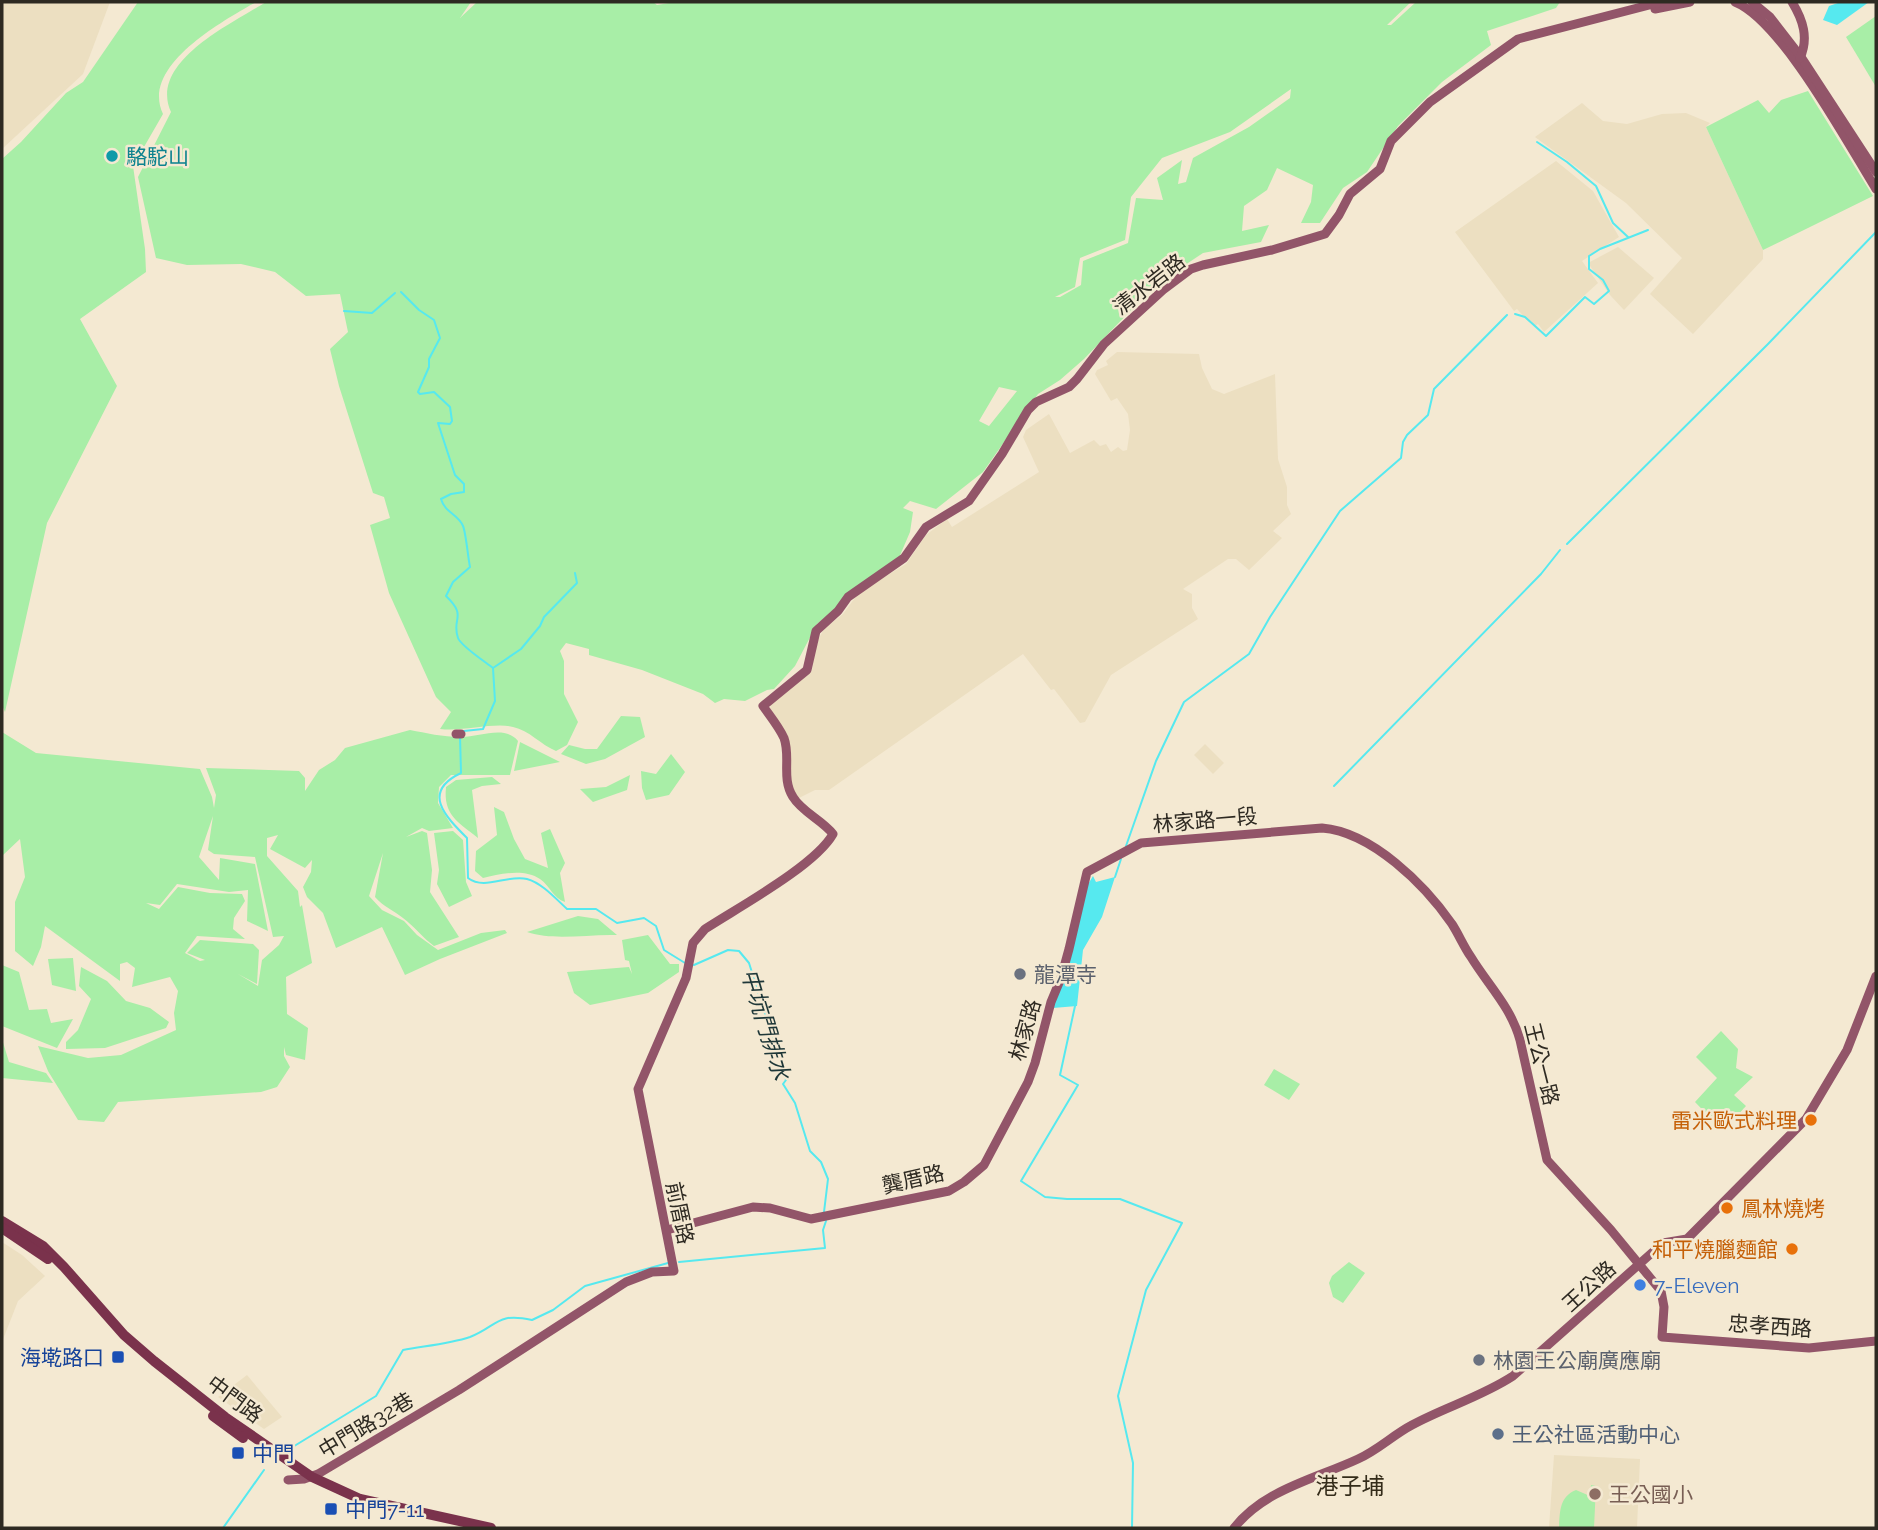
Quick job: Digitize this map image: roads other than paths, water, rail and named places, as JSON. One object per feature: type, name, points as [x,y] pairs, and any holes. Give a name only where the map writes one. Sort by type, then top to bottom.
[{"type":"main road","name":"中門路","points":[[2,1222],[43,1246],[124,1335],[154,1361],[308,1478],[360,1499],[491,1528]]},
{"type":"main road","name":"中門路","points":[[2,1228],[43,1254],[64,1274],[121,1340],[222,1424],[308,1478],[358,1504],[469,1528]]},
{"type":"street","name":"清水岩路","points":[[833,834],[825,824],[797,803],[792,795],[786,776],[784,738],[763,706],[807,670],[816,631],[838,611],[848,597],[904,558],[926,527],[969,501],[1002,454],[1028,410],[1036,402],[1069,387],[1110,338],[1163,290],[1191,269],[1325,234],[1350,194],[1380,169],[1391,141],[1430,102],[1518,39],[1661,2]]},
{"type":"street","name":"清水岩路","points":[[1639,8],[1653,9],[1690,2]]},
{"type":"street","points":[[1735,2],[1754,13],[1798,58],[1876,189]]},
{"type":"street","points":[[1752,2],[1770,17],[1876,172]]},
{"type":"street","points":[[1792,2],[1804,28],[1805,40],[1798,58]]},
{"type":"street","name":"林家路一段","points":[[1087,872],[1141,843],[1334,829]]},
{"type":"street","name":"王公一路","points":[[1334,829],[1373,846],[1421,887],[1451,923],[1471,959],[1515,1021],[1547,1160],[1656,1285],[1664,1299],[1662,1337]]},
{"type":"street","name":"前厝路","points":[[458,1390],[626,1282],[652,1272],[674,1271],[638,1089],[671,1017],[693,943],[705,929],[792,873],[828,842],[833,834]]},
{"type":"street","name":"林家路","points":[[1012,1114],[1035,1063],[1051,1002],[1069,949],[1087,872]]},
{"type":"street","name":"王公路","points":[[1234,1528],[1250,1510],[1272,1495],[1370,1453],[1413,1424],[1489,1392],[1513,1376],[1662,1243],[1687,1239],[1806,1119],[1847,1049],[1876,976]]},
{"type":"street","name":"龔厝路","points":[[667,1230],[753,1207],[770,1208],[806,1219],[949,1191],[984,1165],[1012,1114]]},
{"type":"street","name":"忠孝西路","points":[[1662,1337],[1810,1348],[1876,1341]]},
{"type":"street","name":"中門路32巷","points":[[288,1480],[308,1478],[458,1390]]},
{"type":"water","points":[[1841,2],[1869,2],[1837,25],[1823,20],[1829,6]]},
{"type":"water","points":[[1093,876],[1096,882],[1115,877],[1102,917],[1083,950],[1077,1006],[1053,1008],[1087,886]]},
{"type":"waterway","points":[[1537,142],[1596,186],[1613,223],[1628,237]]},
{"type":"waterway","points":[[1515,314],[1525,317],[1546,336],[1585,297],[1594,304],[1609,291],[1603,280],[1589,269],[1589,256],[1648,230]]},
{"type":"waterway","points":[[1567,544],[1876,232]]},
{"type":"waterway","name":"中坑門排水","points":[[401,292],[434,320],[440,338],[429,359],[429,367],[418,392],[434,392],[450,407],[450,424],[438,423],[455,475],[464,484],[464,492],[441,499],[463,526],[470,567],[453,582],[446,596],[458,613],[458,638],[493,668],[495,701],[483,729],[464,731]]},
{"type":"waterway","name":"中坑門排水","points":[[344,311],[372,313],[395,293]]},
{"type":"waterway","points":[[1126,846],[1156,761],[1184,702],[1249,654],[1270,617],[1340,511],[1401,458],[1403,442],[1407,435],[1428,415],[1434,389],[1507,315]]},
{"type":"waterway","points":[[1334,786],[1541,574],[1560,550]]},
{"type":"waterway","points":[[493,668],[521,649],[544,617],[577,583],[575,573]]},
{"type":"waterway","name":"中坑門排水","points":[[460,736],[461,773],[449,780],[442,788],[440,796],[445,813],[467,838],[468,878],[482,883],[527,879],[543,888],[567,909],[596,909],[617,923],[644,918],[656,926],[664,950],[685,963]]},
{"type":"waterway","points":[[1115,877],[1121,859]]},
{"type":"waterway","name":"中坑門排水","points":[[694,965],[728,950],[739,951],[749,963],[786,1080],[783,1084],[795,1103],[810,1151],[821,1162],[828,1179],[824,1212]]},
{"type":"waterway","points":[[1075,1006],[1060,1075],[1078,1085],[1021,1181],[1045,1197],[1120,1199],[1182,1223],[1146,1290],[1118,1396],[1133,1463],[1132,1528]]},
{"type":"waterway","name":"中坑門排水","points":[[679,1262],[825,1248],[823,1230],[826,1221]]},
{"type":"waterway","name":"中坑門排水","points":[[291,1448],[376,1396],[403,1350],[470,1337],[504,1319],[532,1320],[553,1310],[585,1286],[668,1263]]},
{"type":"waterway","name":"中坑門排水","points":[[223,1528],[264,1470]]},
{"type":"place","name":"駱駝山","points":[[112,156]]},
{"type":"place","name":"龍潭寺","points":[[1020,974]]},
{"type":"place","name":"雷米歐式料理","points":[[1811,1120]]},
{"type":"place","name":"鳳林燒烤","points":[[1727,1208]]},
{"type":"place","name":"和平燒臘麵館","points":[[1792,1249]]},
{"type":"place","name":"7-Eleven","points":[[1640,1285]]},
{"type":"place","name":"海墘路口","points":[[118,1357]]},
{"type":"place","name":"林園王公廟廣應廟","points":[[1479,1360]]},
{"type":"place","name":"王公社區活動中心","points":[[1498,1434]]},
{"type":"place","name":"中門","points":[[238,1453]]},
{"type":"place","name":"王公國小","points":[[1595,1494]]},
{"type":"place","name":"中門7-11","points":[[331,1509]]},
{"type":"district","name":"港子埔","points":[[1350,1485]]}]
